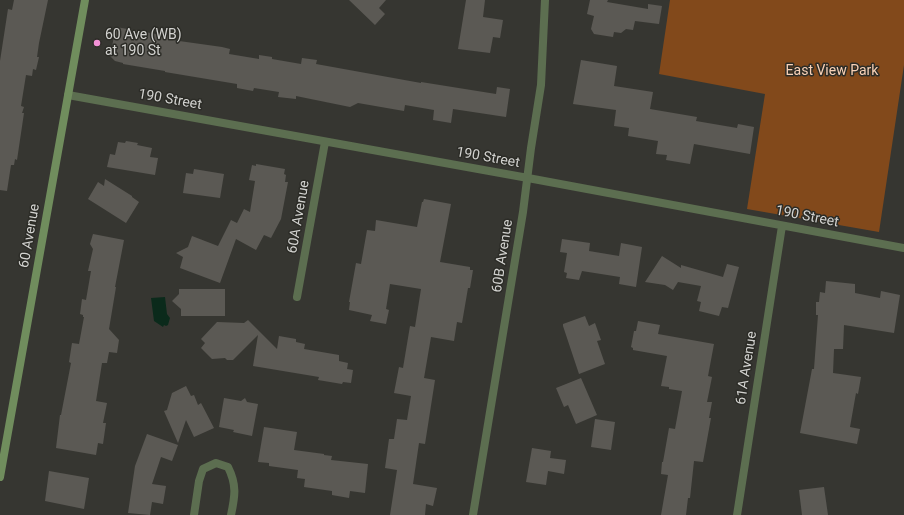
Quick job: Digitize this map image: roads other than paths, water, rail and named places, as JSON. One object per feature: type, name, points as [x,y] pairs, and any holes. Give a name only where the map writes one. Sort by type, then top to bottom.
[{"type":"street","name":"60 Avenue","points":[[0,477],[85,0]]},
{"type":"street","name":"60B Avenue","points":[[473,515],[528,178],[541,85],[545,0]]},
{"type":"street","name":"190 Street","points":[[68,95],[904,248]]},
{"type":"street","name":"60A Avenue","points":[[298,297],[325,142]]},
{"type":"street","name":"61A Avenue","points":[[737,515],[782,226]]},
{"type":"street","points":[[194,515],[199,481],[203,469],[216,463],[228,467],[233,478],[234,497],[232,515]]},
{"type":"place","name":"60 Ave (WB) at 190 St","points":[[97,43]]},
{"type":"park label","name":"East View Park","points":[[832,71]]}]
